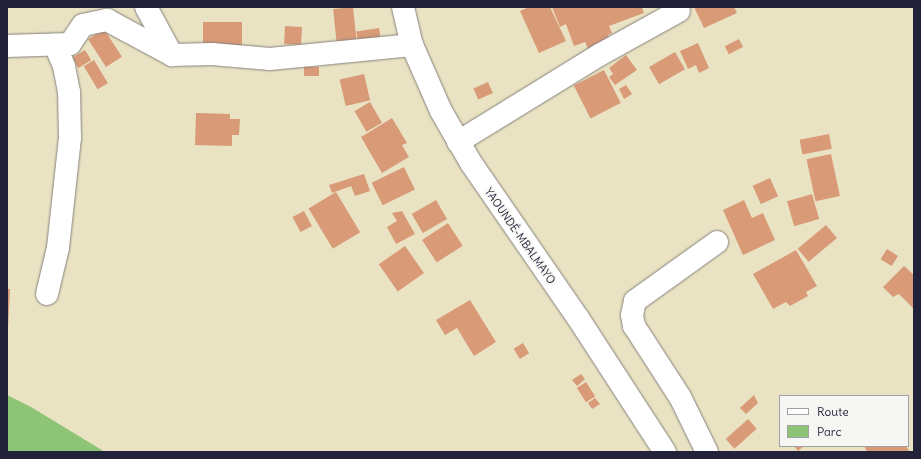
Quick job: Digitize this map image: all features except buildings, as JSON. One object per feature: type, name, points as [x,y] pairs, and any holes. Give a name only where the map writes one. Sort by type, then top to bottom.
[{"type":"main road","points":[[146,7],[172,55]]},
{"type":"main road","name":"YAOUNDÉ-MBALMAYO","points":[[403,7],[412,45],[441,111],[458,142],[508,221],[578,318],[665,452]]},
{"type":"main road","points":[[458,142],[601,54],[680,11]]},
{"type":"main road","points":[[7,46],[70,44],[83,25],[108,20],[172,55],[212,54],[270,59],[412,45]]},
{"type":"main road","points":[[47,294],[58,248],[70,138],[69,92],[64,66],[55,45]]},
{"type":"main road","points":[[707,452],[680,397],[634,326],[632,315],[634,302],[716,242]]},
{"type":"green space","points":[[7,395],[31,407],[105,452],[7,452]]}]
